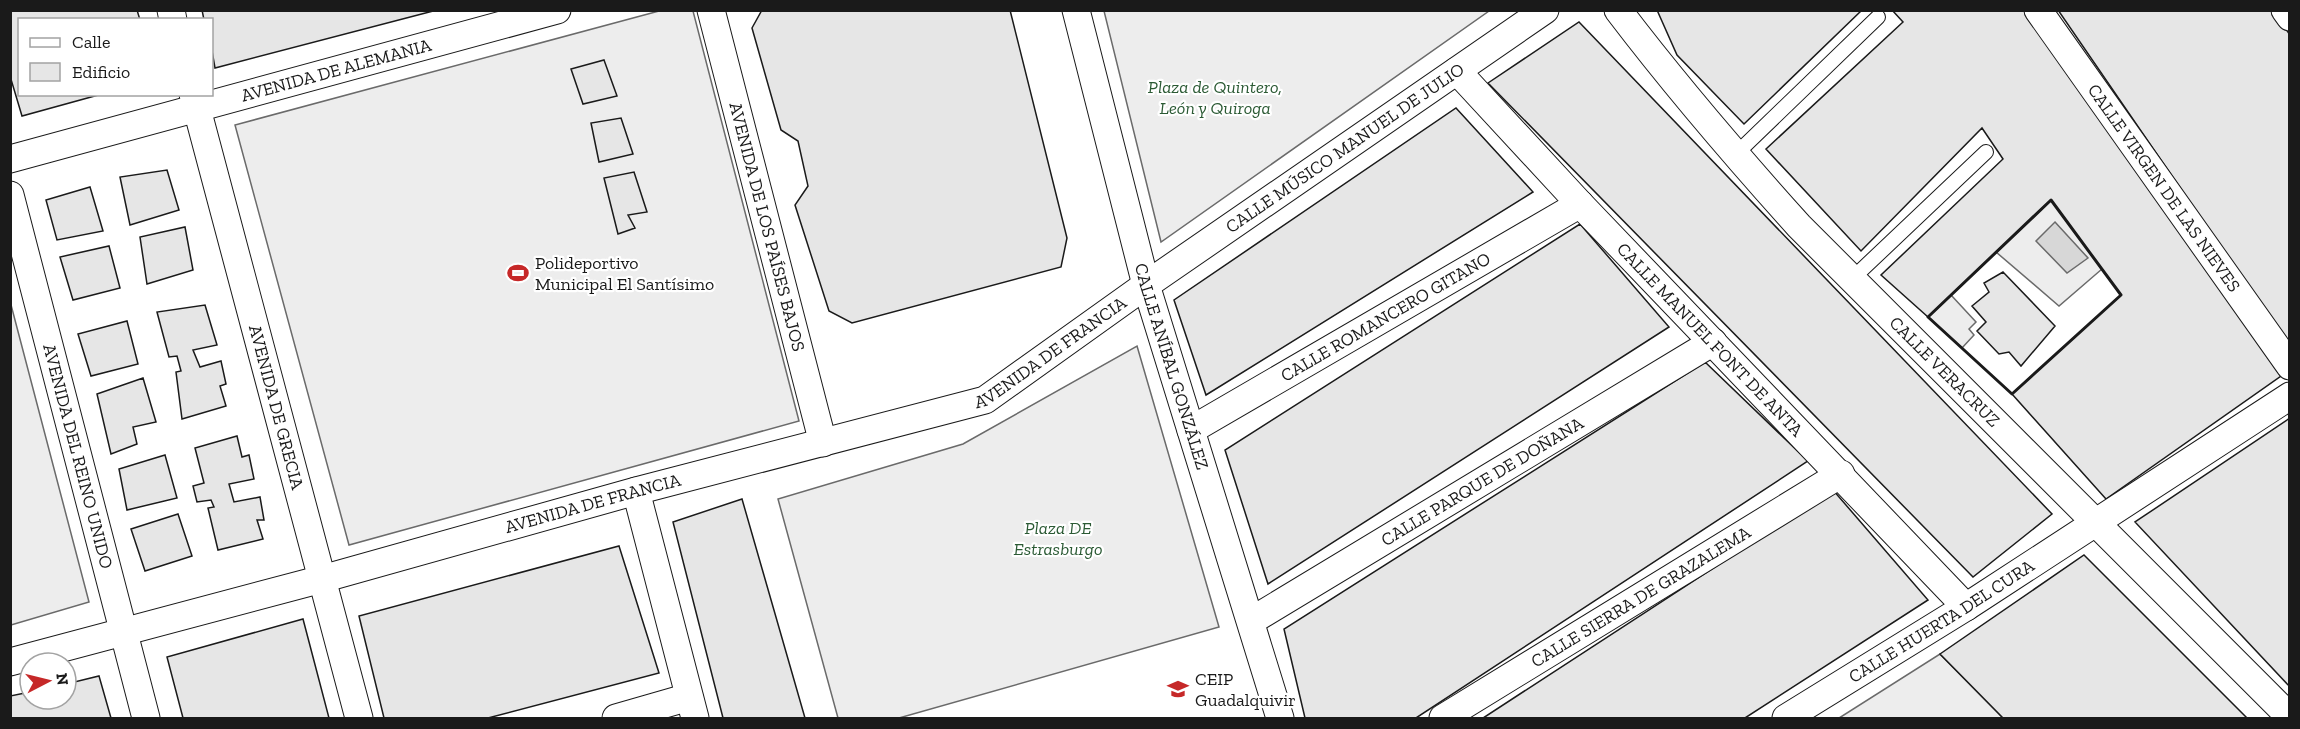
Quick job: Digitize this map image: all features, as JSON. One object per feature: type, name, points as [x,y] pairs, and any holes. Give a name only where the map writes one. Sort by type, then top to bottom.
[{"type":"street","name":"AVENIDA DE ALEMANIA","points":[[10,159],[195,101],[512,16],[557,10]]},
{"type":"street","name":"AVENIDA DE LOS PAÍSES BAJOS","points":[[711,10],[823,443]]},
{"type":"street","name":"CALLE ANÍBAL GONZÁLEZ","points":[[1076,10],[1146,285],[1280,718]]},
{"type":"street","name":"CALLE MÚSICO MANUEL DE JULIO","points":[[1146,285],[1545,10]]},
{"type":"street","name":"CALLE VERACRUZ","points":[[1618,10],[1659,64],[1735,155],[1799,226],[2097,522],[2289,717]]},
{"type":"street","name":"CALLE VIRGEN DE LAS NIEVES","points":[[2038,10],[2289,366]]},
{"type":"street","points":[[2285,10],[2289,17]]},
{"type":"street","name":"CALLE MANUEL FONT DE ANTA","points":[[1457,70],[1580,204],[1966,607]]},
{"type":"street","name":"AVENIDA DE GRECIA","points":[[195,101],[359,718]]},
{"type":"street","name":"AVENIDA DEL REINO UNIDO","points":[[10,195],[146,718]]},
{"type":"street","name":"CALLE ROMANCERO GITANO","points":[[1191,430],[1580,204]]},
{"type":"street","name":"AVENIDA DE FRANCIA","points":[[10,662],[322,579],[636,491],[985,400],[1146,285]]},
{"type":"street","name":"CALLE PARQUE DE DOÑANA","points":[[1251,621],[1713,342]]},
{"type":"street","name":"CALLE HUERTA DEL CURA","points":[[1786,718],[1966,607],[2289,396]]},
{"type":"street","name":"CALLE SIERRA DE GRAZALEMA","points":[[1443,718],[1841,474]]},
{"type":"street","points":[[616,718],[692,708],[636,491]]},
{"type":"lane","points":[[1735,155],[1878,17]]},
{"type":"lane","points":[[1852,279],[1986,152]]},
{"type":"shaded area","name":"Plaza de Quintero, León y Quiroga","points":[[1104,10],[1489,11],[1161,242]]},
{"type":"shaded area","name":"Polideportivo Municipal El Santísimo","points":[[659,11],[693,11],[799,421],[349,545],[235,125]]},
{"type":"shaded area","points":[[2051,200],[2102,269],[2059,306],[1996,252]]},
{"type":"shaded area","points":[[2055,222],[2088,258],[2067,273],[2036,241]]},
{"type":"shaded area","points":[[1951,295],[1976,322],[1969,329],[1974,335],[1962,348],[1928,317]]},
{"type":"shaded area","points":[[10,301],[89,602],[11,625],[10,625]]},
{"type":"shaded area","name":"Plaza DE Estrasburgo","points":[[1137,346],[1219,627],[899,718],[838,718],[778,499],[963,444]]},
{"type":"shaded area","points":[[1940,654],[2003,718],[1839,718]]},
{"type":"building","points":[[10,10],[137,10],[139,18],[18,18],[18,96],[95,96],[22,116],[10,76]]},
{"type":"building","points":[[202,10],[437,10],[215,68],[213,18],[204,18]]},
{"type":"building","points":[[762,10],[1010,10],[1067,238],[1061,267],[852,323],[829,311],[795,205],[808,186],[798,141],[781,130],[752,28]]},
{"type":"building","points":[[1657,10],[1862,10],[1744,124],[1677,55]]},
{"type":"building","points":[[1892,10],[2027,10],[2281,376],[2106,499],[2012,394],[2121,295],[2051,200],[1928,317],[1881,275],[2003,159],[1982,128],[1861,251],[1766,149],[1903,22]]},
{"type":"building","points":[[2058,10],[2273,10],[2290,35],[2290,348]]},
{"type":"building","points":[[1579,22],[2052,514],[1973,577],[1488,83]]},
{"type":"building","points":[[604,60],[617,96],[583,104],[571,69]]},
{"type":"building","points":[[1456,108],[1533,192],[1206,395],[1174,300]]},
{"type":"building","points":[[621,118],[633,154],[599,162],[591,123]]},
{"type":"building","points":[[167,170],[179,210],[130,225],[120,177]]},
{"type":"building","points":[[634,172],[647,212],[628,215],[635,228],[618,234],[604,178]]},
{"type":"building","points":[[90,187],[103,231],[57,240],[46,200]]},
{"type":"building","points":[[1580,224],[1669,327],[1268,584],[1225,450]]},
{"type":"building","points":[[185,227],[193,270],[147,284],[140,237]]},
{"type":"building","points":[[109,246],[120,288],[73,300],[60,257]]},
{"type":"building","points":[[2003,272],[2055,326],[2021,366],[2009,352],[1999,354],[1977,331],[1986,322],[1972,306],[1989,292],[1984,283]]},
{"type":"building","points":[[205,305],[217,345],[193,350],[200,367],[221,361],[226,384],[220,386],[226,406],[182,419],[176,372],[181,371],[177,356],[169,357],[157,312]]},
{"type":"building","points":[[127,321],[138,364],[91,376],[78,334]]},
{"type":"building","points":[[1705,362],[1808,461],[1416,718],[1305,718],[1284,629]]},
{"type":"building","points":[[143,378],[156,422],[133,427],[137,444],[111,454],[97,394]]},
{"type":"building","points":[[2290,418],[2290,687],[2135,522]]},
{"type":"building","points":[[237,436],[242,457],[249,455],[254,479],[229,484],[234,502],[260,497],[264,520],[257,520],[263,539],[218,550],[208,508],[214,507],[211,500],[197,502],[193,486],[204,483],[195,448]]},
{"type":"building","points":[[165,455],[177,498],[127,510],[119,469]]},
{"type":"building","points":[[1833,490],[1928,600],[1745,718],[1483,718]]},
{"type":"building","points":[[742,499],[805,718],[723,718],[673,522]]},
{"type":"building","points":[[178,514],[192,556],[145,571],[131,529]]},
{"type":"building","points":[[619,546],[659,673],[488,718],[384,718],[359,616]]},
{"type":"building","points":[[2084,555],[2247,718],[2003,718],[1940,654]]},
{"type":"building","points":[[303,619],[329,718],[183,718],[167,657]]},
{"type":"building","points":[[99,676],[111,718],[10,718],[10,696],[18,694],[18,711],[78,711],[78,681]]},
{"type":"wall","points":[[2051,200],[2121,295],[2012,394],[1928,317],[2051,200]]},
{"type":"place","name":"Polideportivo Municipal El Santísimo","points":[[518,273]]},
{"type":"place","name":"CEIP Guadalquivir","points":[[1178,689]]}]
